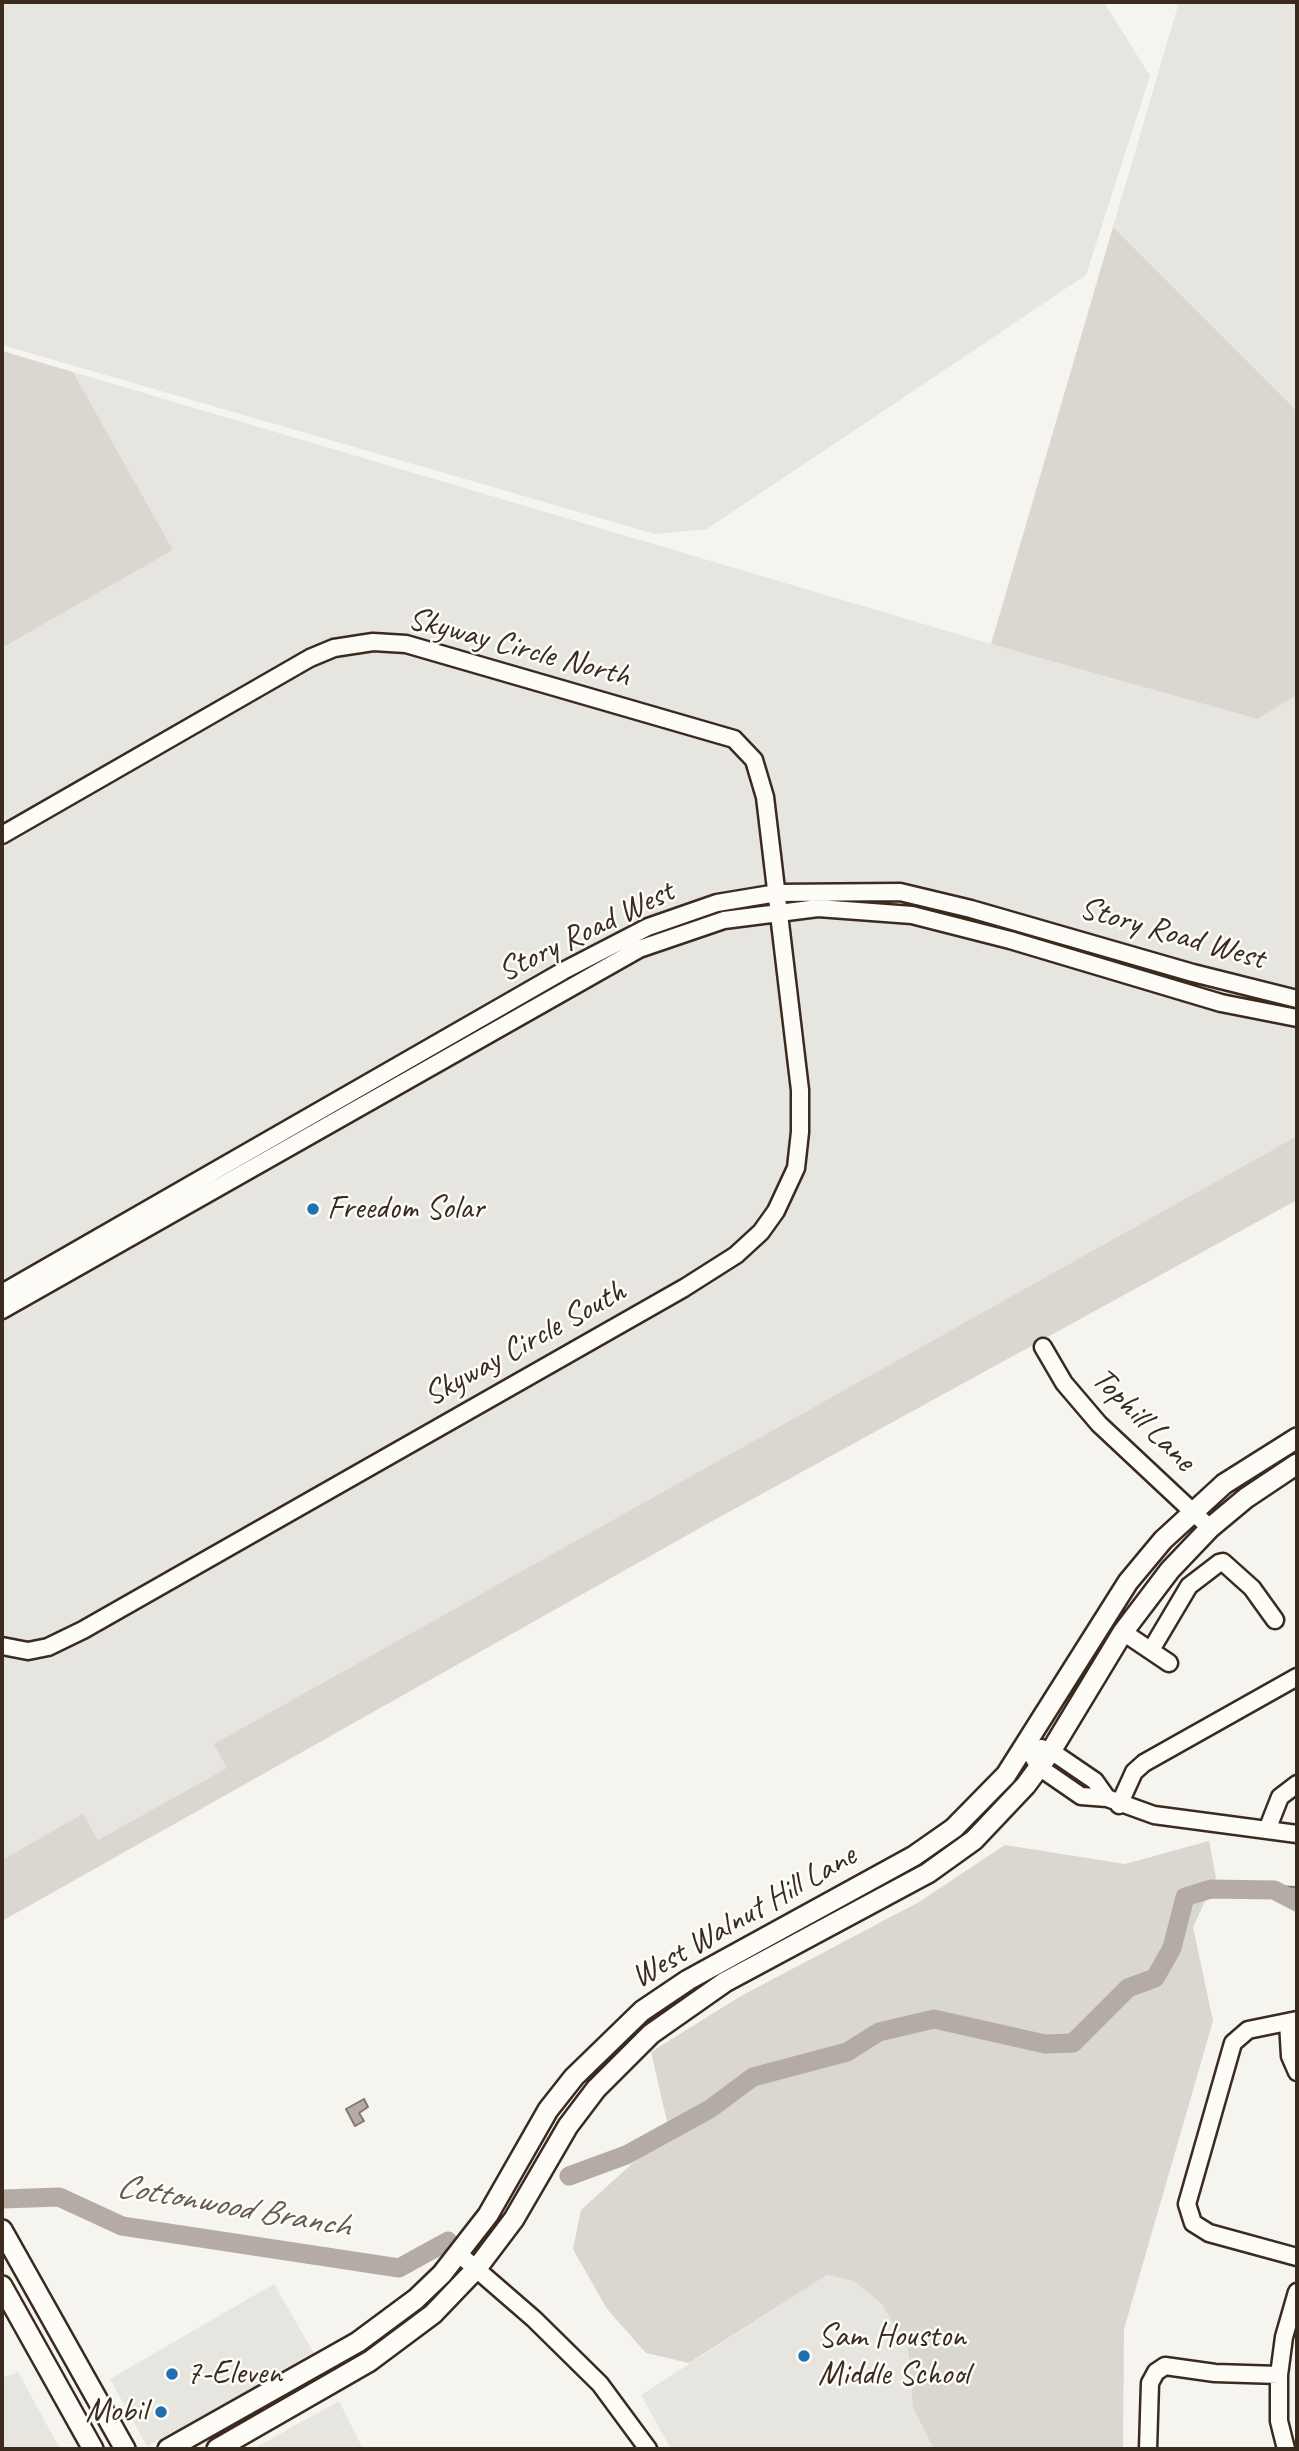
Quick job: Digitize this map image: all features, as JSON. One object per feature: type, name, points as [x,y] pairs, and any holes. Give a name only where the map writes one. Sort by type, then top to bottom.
[{"type":"main road","name":"West Walnut Hill Lane","points":[[168,2449],[303,2373],[389,2320],[425,2290],[459,2254],[505,2189],[548,2110],[603,2046],[642,2011],[688,1980],[914,1856],[954,1828],[1006,1775],[1128,1582],[1192,1511],[1224,1484],[1296,1443]]},
{"type":"main road","name":"West Walnut Hill Lane","points":[[217,2449],[316,2393],[403,2339],[433,2314],[477,2268],[514,2218],[568,2126],[596,2089],[651,2034],[726,1982],[928,1873],[974,1840],[1001,1814],[1051,1751],[1123,1632],[1170,1570],[1210,1528],[1246,1498],[1297,1464]]},
{"type":"main road","points":[[548,2110],[568,2126]]},
{"type":"main road","points":[[535,2134],[555,2148]]},
{"type":"main road","points":[[3,2236],[125,2449]]},
{"type":"main road","points":[[2,2286],[93,2449]]},
{"type":"main road","points":[[303,2373],[316,2393]]},
{"type":"street","name":"Skyway Circle North","points":[[2,835],[310,658],[350,645],[373,642],[406,644],[734,739],[754,760],[760,775],[777,893]]},
{"type":"street","name":"Story Road West","points":[[2,1293],[541,984],[648,927],[717,904],[777,893],[900,892],[1297,999]]},
{"type":"street","name":"Skyway Circle South","points":[[2,1646],[28,1651],[48,1647],[83,1630],[684,1288],[736,1255],[761,1232],[776,1211],[796,1168],[800,1132],[800,1090],[777,893]]},
{"type":"street","name":"Story Road West","points":[[2,1310],[639,949],[724,920],[818,908],[912,915],[1010,940],[1221,1003],[1297,1018]]},
{"type":"street","points":[[541,984],[550,999]]},
{"type":"street","points":[[440,1042],[456,1052]]},
{"type":"street","name":"Tophill Lane","points":[[1043,1347],[1064,1383],[1098,1424],[1210,1528]]},
{"type":"street","points":[[1151,1650],[1189,1586],[1223,1562],[1252,1588],[1275,1620]]},
{"type":"street","points":[[1123,1632],[1170,1663]]},
{"type":"street","points":[[1113,1802],[1134,1772],[1144,1763],[1297,1677]]},
{"type":"street","points":[[1026,1745],[1051,1751],[1095,1781],[1113,1802]]},
{"type":"street","points":[[1026,1745],[1038,1767],[1081,1796],[1113,1802],[1154,1815],[1297,1834]]},
{"type":"street","points":[[1267,1830],[1280,1797],[1297,1784]]},
{"type":"street","points":[[1297,2072],[1290,2056],[1293,2021],[1248,2030],[1233,2043],[1187,2204],[1193,2223],[1209,2233],[1297,2257]]},
{"type":"street","points":[[459,2254],[600,2384],[648,2449]]},
{"type":"street","points":[[1286,2449],[1279,2421],[1279,2375],[1284,2337],[1297,2292]]},
{"type":"street","points":[[1148,2449],[1150,2383],[1156,2372],[1165,2366],[1214,2373],[1279,2375]]},
{"type":"shaded area","points":[[2,2],[1104,2],[1150,76],[1086,275],[707,529],[655,534],[2,345]]},
{"type":"shaded area","points":[[1179,2],[1297,2],[1297,411],[1113,227]]},
{"type":"shaded area","points":[[1113,227],[1297,411],[1297,695],[1257,719],[991,644]]},
{"type":"shaded area","points":[[2,351],[73,372],[173,550],[2,648]]},
{"type":"shaded area","points":[[73,372],[991,644],[1257,719],[1297,695],[1297,1136],[215,1744],[228,1768],[98,1840],[83,1815],[2,1860],[2,648],[173,550]]},
{"type":"shaded area","points":[[1297,1136],[1297,1200],[707,1524],[2,1921],[2,1860],[83,1814],[98,1840],[227,1768],[214,1744]]},
{"type":"shaded area","points":[[1209,1841],[1216,1878],[1193,1927],[1213,2021],[1124,2329],[1123,2449],[934,2449],[913,2408],[908,2349],[882,2304],[854,2281],[827,2275],[689,2363],[646,2353],[607,2309],[573,2249],[581,2210],[669,2130],[651,2052],[741,1996],[919,1902],[1005,1845],[1125,1864]]},
{"type":"shaded area","points":[[1245,1885],[1297,1887],[1297,1893],[1245,1897]]},
{"type":"shaded area","points":[[364,2099],[368,2107],[359,2113],[364,2121],[355,2126],[346,2109]]},
{"type":"shaded area","name":"Sam Houston Middle School","points":[[827,2275],[855,2281],[882,2304],[908,2349],[913,2408],[934,2449],[671,2449],[641,2395]]},
{"type":"shaded area","points":[[274,2284],[315,2355],[147,2446],[110,2379]]},
{"type":"shaded area","points":[[18,2372],[60,2449],[2,2449],[2,2378]]},
{"type":"shaded area","points":[[339,2401],[363,2449],[253,2449]]},
{"type":"waterway","name":"Cottonwood Branch","points":[[569,2176],[626,2155],[710,2109],[753,2077],[847,2052],[879,2032],[934,2019],[1045,2044],[1073,2043],[1128,1988],[1155,1978],[1172,1948],[1185,1897],[1211,1889],[1274,1890],[1297,1902]]},
{"type":"waterway","name":"Cottonwood Branch","points":[[3,2199],[59,2197],[122,2226],[399,2268],[448,2241]]},
{"type":"place","name":"Freedom Solar","points":[[313,1209]]},
{"type":"place","name":"Sam Houston Middle School","points":[[804,2356]]},
{"type":"place","name":"7-Eleven","points":[[172,2374]]},
{"type":"place","name":"Mobil","points":[[161,2412]]}]
